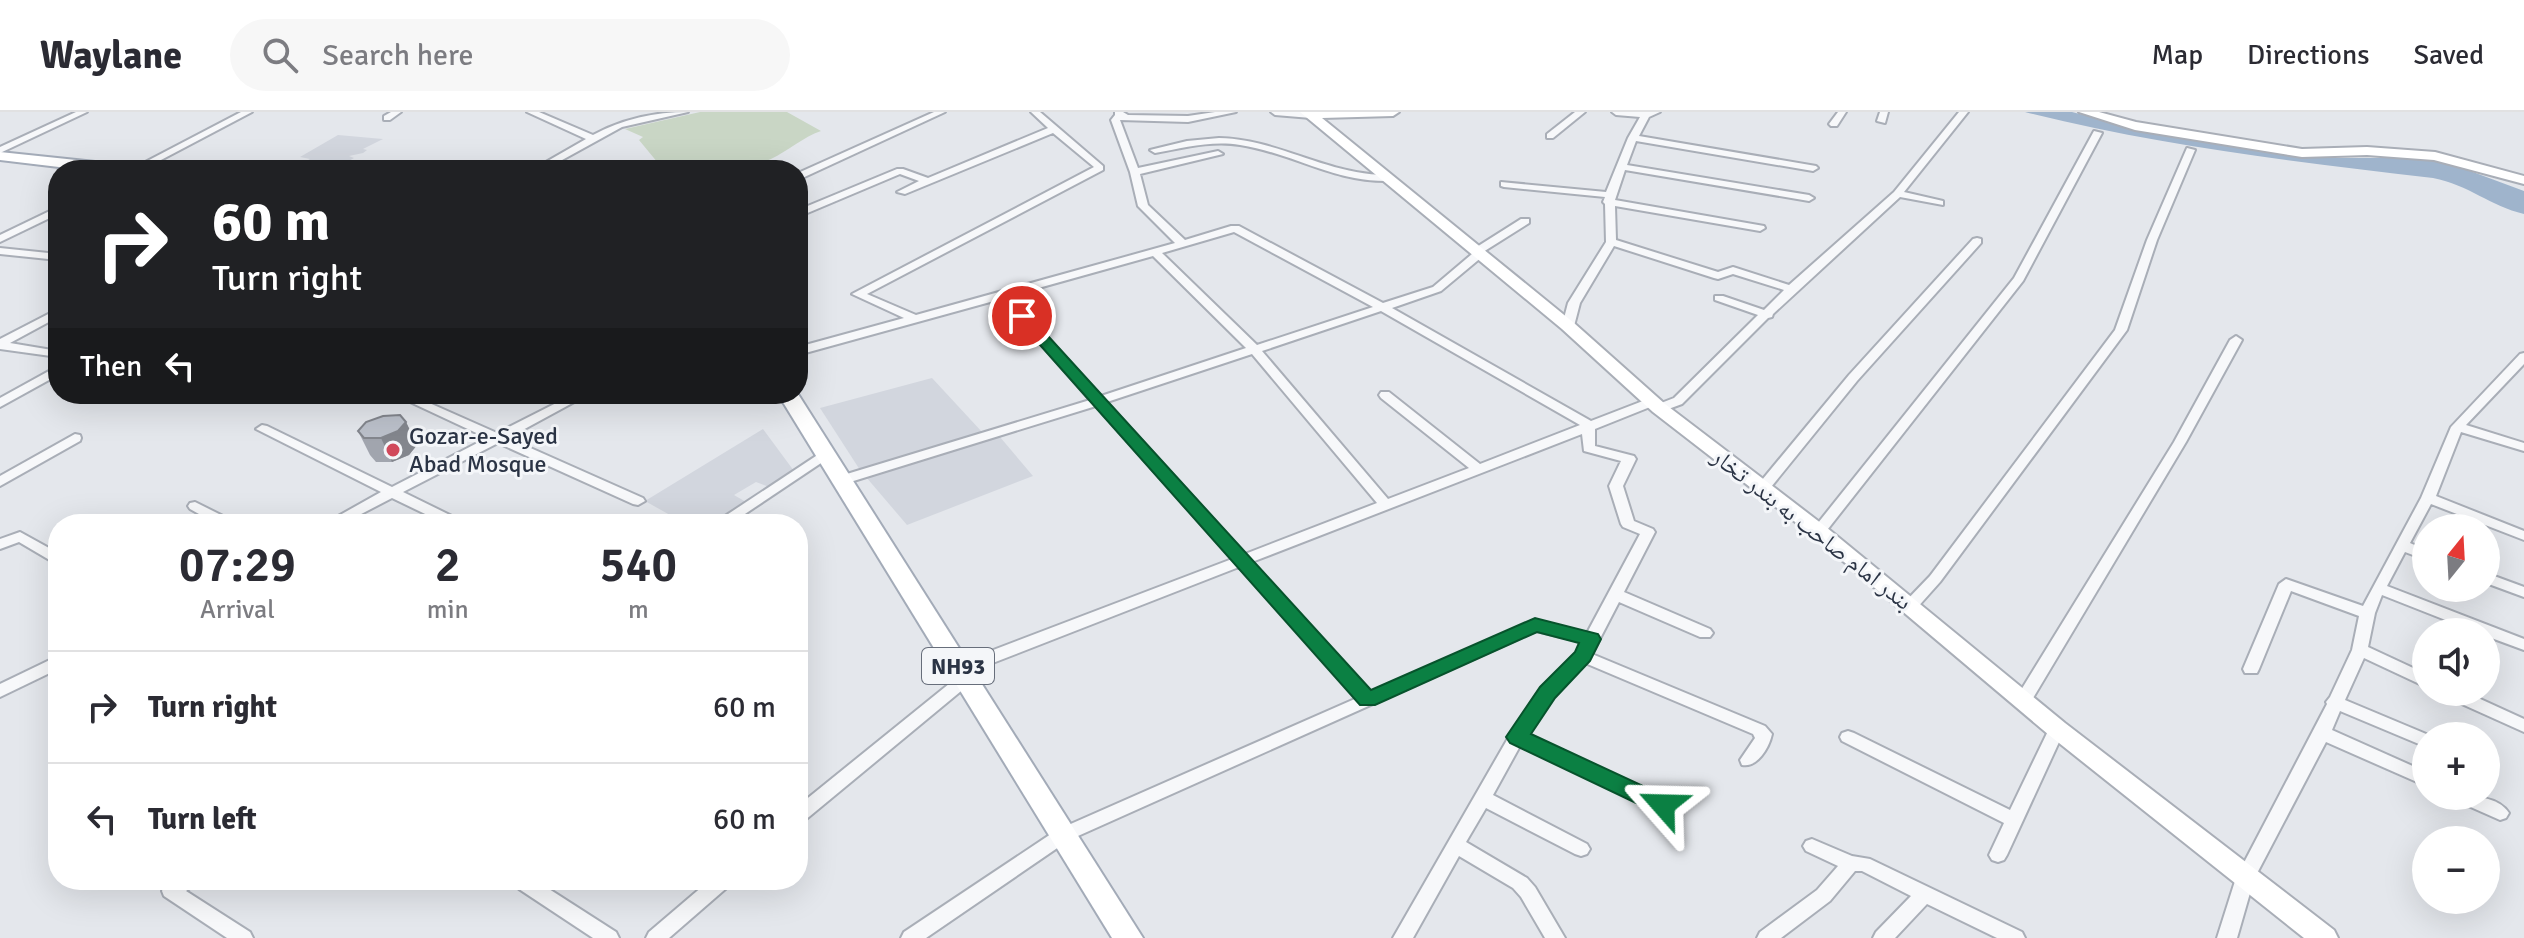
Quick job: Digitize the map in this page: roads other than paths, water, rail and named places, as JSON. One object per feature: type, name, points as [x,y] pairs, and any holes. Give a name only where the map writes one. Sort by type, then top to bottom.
[{"type":"main road","points":[[1308,114],[1393,112]]},
{"type":"main road","points":[[2085,112],[2135,126],[2302,153],[2367,151],[2435,156],[2524,180]]},
{"type":"main road","name":"بندر امام صاحب به بندر تخار","points":[[1308,114],[1568,326],[1655,405],[1819,531],[2057,729],[2324,938]]},
{"type":"main road","points":[[0,153],[51,160]]},
{"type":"main road","name":"NH93","points":[[794,404],[1128,938]]},
{"type":"street","points":[[0,153],[83,112]]},
{"type":"street","points":[[154,160],[248,112]]},
{"type":"street","points":[[531,112],[594,139]]},
{"type":"street","points":[[555,160],[619,125],[684,112]]},
{"type":"street","points":[[808,172],[941,112]]},
{"type":"street","points":[[915,319],[858,294],[1100,168],[1035,112]]},
{"type":"street","points":[[1155,150],[1232,112]]},
{"type":"street","points":[[1275,112],[1308,114]]},
{"type":"street","points":[[1550,136],[1581,112]]},
{"type":"street","points":[[1616,112],[1651,114]]},
{"type":"street","points":[[1834,124],[1842,112]]},
{"type":"street","points":[[808,807],[963,674],[1242,558],[1588,425],[1678,401],[1791,289],[1898,194],[1964,112]]},
{"type":"street","points":[[1183,244],[1143,206],[1135,172],[1115,120],[1120,114],[1127,118],[1201,129],[1363,180],[1389,178]]},
{"type":"street","points":[[1568,326],[1574,303],[1611,242],[1609,198],[1633,138],[1651,114]]},
{"type":"street","points":[[902,192],[1054,129]]},
{"type":"street","points":[[1819,531],[2019,279],[2097,133]]},
{"type":"street","points":[[1633,138],[1813,168]]},
{"type":"street","points":[[1910,606],[1935,579],[2121,330],[2152,240],[2190,150]]},
{"type":"street","points":[[1135,172],[1218,154]]},
{"type":"street","points":[[1621,167],[1809,198]]},
{"type":"street","points":[[808,210],[900,171],[928,181]]},
{"type":"street","points":[[1504,184],[1609,198],[1760,228]]},
{"type":"street","points":[[1898,194],[1939,203]]},
{"type":"street","points":[[0,239],[48,215]]},
{"type":"street","points":[[842,480],[1099,401],[1437,289],[1478,253],[1525,221]]},
{"type":"street","points":[[808,348],[1235,228],[1382,307],[1588,425]]},
{"type":"street","points":[[1762,489],[1853,378],[1977,241]]},
{"type":"street","points":[[1611,242],[1718,276],[1733,270],[1791,289]]},
{"type":"street","points":[[0,251],[48,256]]},
{"type":"street","points":[[1155,252],[1255,350],[1386,505]]},
{"type":"street","points":[[1003,295],[1368,700]]},
{"type":"street","points":[[1719,298],[1768,315]]},
{"type":"street","points":[[0,344],[48,318]]},
{"type":"street","points":[[2024,699],[2180,442],[2236,340]]},
{"type":"street","points":[[0,344],[48,353]]},
{"type":"street","points":[[2227,938],[2245,878],[2322,733],[2360,650],[2367,613],[2378,588],[2428,498],[2457,427],[2524,357]]},
{"type":"street","points":[[0,403],[48,376]]},
{"type":"street","points":[[1385,395],[1477,468]]},
{"type":"street","points":[[422,404],[638,501]]},
{"type":"street","points":[[350,514],[564,404]]},
{"type":"street","points":[[1403,938],[1517,737],[1547,692],[1583,656],[1648,532],[1628,524],[1616,486],[1629,459],[1589,448],[1588,425]]},
{"type":"street","points":[[2457,427],[2524,447]]},
{"type":"street","points":[[262,429],[437,514]]},
{"type":"street","points":[[0,482],[75,438]]},
{"type":"street","points":[[735,514],[825,454]]},
{"type":"street","points":[[2428,498],[2524,536]]},
{"type":"street","points":[[195,506],[210,514]]},
{"type":"street","points":[[0,544],[20,536],[48,554]]},
{"type":"street","points":[[2403,546],[2412,550]]},
{"type":"street","points":[[2500,583],[2524,592]]},
{"type":"street","points":[[2251,669],[2286,584],[2367,613]]},
{"type":"street","points":[[2378,588],[2524,645]]},
{"type":"street","points":[[1615,594],[1705,633]]},
{"type":"street","points":[[911,938],[1063,835],[1535,625],[1591,639]]},
{"type":"street","points":[[2360,650],[2412,674]]},
{"type":"street","points":[[1583,656],[1759,730],[1764,734],[1763,740],[1748,760]]},
{"type":"street","points":[[0,691],[48,667]]},
{"type":"street","points":[[2334,702],[2412,735]]},
{"type":"street","points":[[2480,706],[2524,726]]},
{"type":"street","points":[[1998,855],[2057,729]]},
{"type":"street","points":[[2322,733],[2412,773]]},
{"type":"street","points":[[1517,737],[1663,805]]},
{"type":"street","points":[[1848,737],[2014,820]]},
{"type":"street","points":[[1483,798],[1581,849]]},
{"type":"street","points":[[2493,810],[2500,813]]},
{"type":"street","points":[[1456,845],[1520,883],[1555,938]]},
{"type":"street","points":[[1812,846],[1850,863],[1864,864],[2015,938]]},
{"type":"street","points":[[1767,938],[1815,902],[1850,863]]},
{"type":"street","points":[[172,890],[243,938]]},
{"type":"street","points":[[535,890],[609,938]]},
{"type":"street","points":[[656,938],[711,890]]},
{"type":"street","points":[[1883,938],[1924,895]]},
{"type":"water","points":[[2025,112],[2072,112],[2154,133],[2321,158],[2420,158],[2454,165],[2524,191],[2524,214],[2458,185],[2433,178],[2177,144]]},
{"type":"place","name":"Gozar-e-Sayed Abad Mosque","points":[[393,450]]}]
